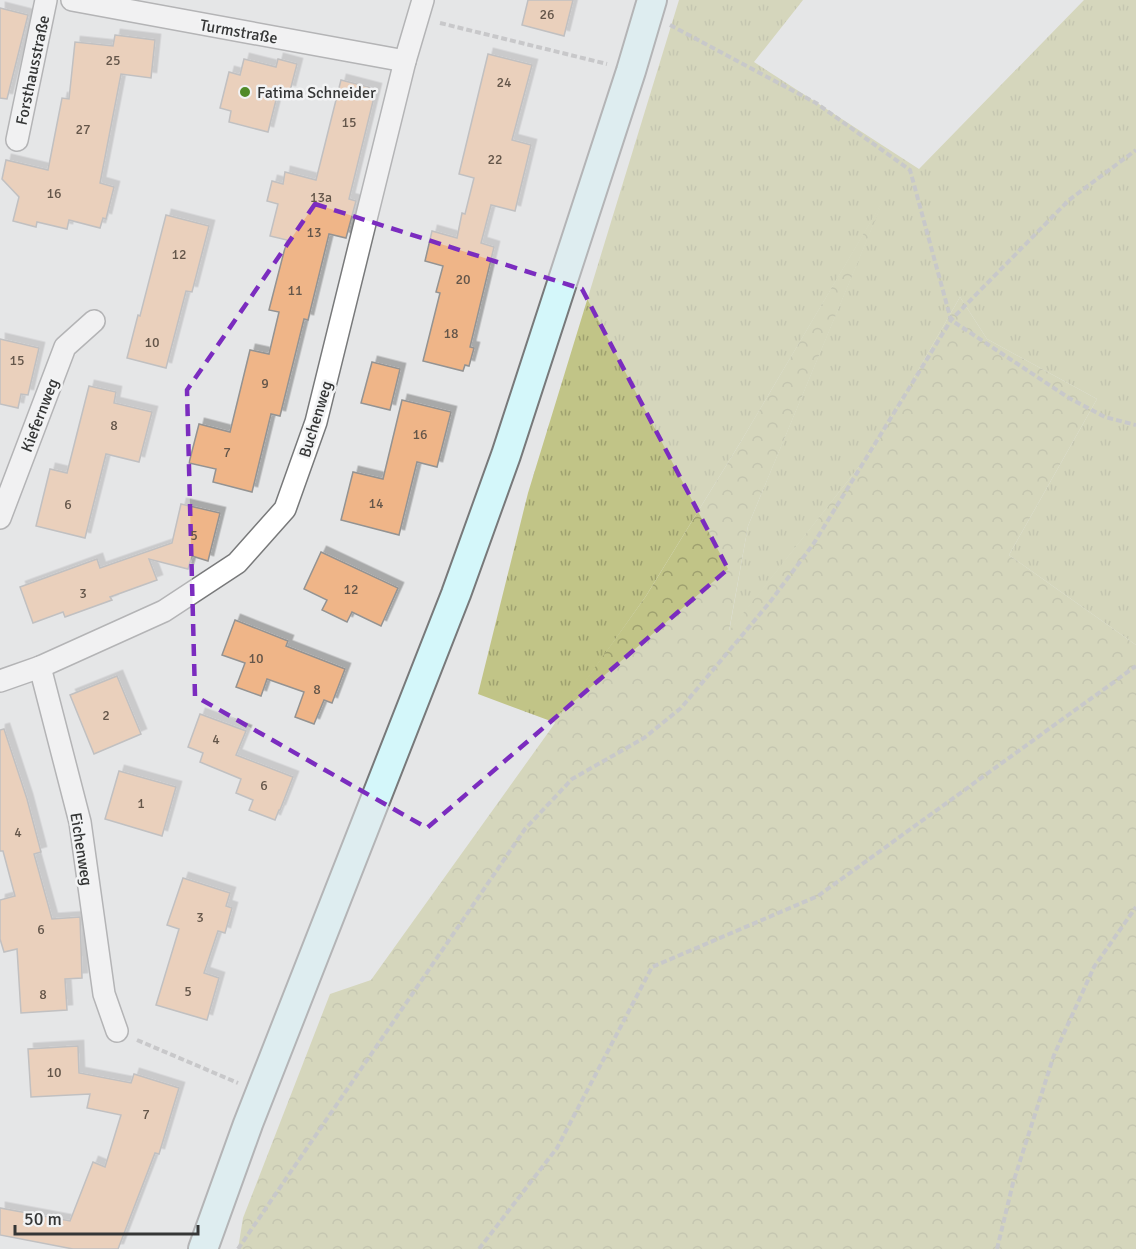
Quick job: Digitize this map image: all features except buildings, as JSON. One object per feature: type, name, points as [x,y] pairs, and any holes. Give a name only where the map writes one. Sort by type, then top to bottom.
[{"type":"main road","points":[[203,1249],[260,1092],[456,594],[506,455],[650,6]]},
{"type":"street","name":"Forsthausstraße","points":[[17,140],[46,0]]},
{"type":"street","name":"Turmstraße","points":[[72,0],[405,61]]},
{"type":"street","name":"Buchenweg","points":[[0,681],[40,667],[164,611],[237,563],[285,509],[316,422],[405,61],[421,9]]},
{"type":"street","name":"Kiefernweg","points":[[0,518],[65,347],[93,321]]},
{"type":"street","name":"Eichenweg","points":[[40,667],[80,822],[104,994],[117,1031]]},
{"type":"path","points":[[650,6],[816,103],[910,170],[951,320],[1069,398],[1105,417],[1136,425]]},
{"type":"path","points":[[421,9],[631,71]]},
{"type":"path","points":[[238,1249],[525,829],[572,779],[644,738],[681,708],[770,602],[814,543],[951,320],[1069,200],[1136,150]]},
{"type":"path","points":[[479,1249],[557,1148],[652,967],[818,896],[1136,666]]},
{"type":"path","points":[[998,1249],[1013,1182],[1054,1055],[1094,967],[1136,907]]},
{"type":"path","points":[[117,1031],[260,1092]]},
{"type":"highlighted area","points":[[315,204],[582,289],[728,569],[427,828],[195,696],[187,390]]},
{"type":"green space","points":[[679,0],[803,0],[754,62],[919,169],[1084,0],[1136,0],[1136,645],[1009,555],[1097,399],[987,339],[960,297],[873,449],[729,632],[748,526],[882,203],[740,443],[646,596],[556,723],[478,694],[528,493]]},
{"type":"green space","points":[[885,197],[748,526],[729,631],[873,449],[960,297],[987,339],[1097,399],[1009,555],[1136,645],[1136,1249],[238,1249],[243,1218],[330,994],[371,980],[646,596],[740,443]]},
{"type":"place","name":"Fatima Schneider","points":[[245,92]]}]
